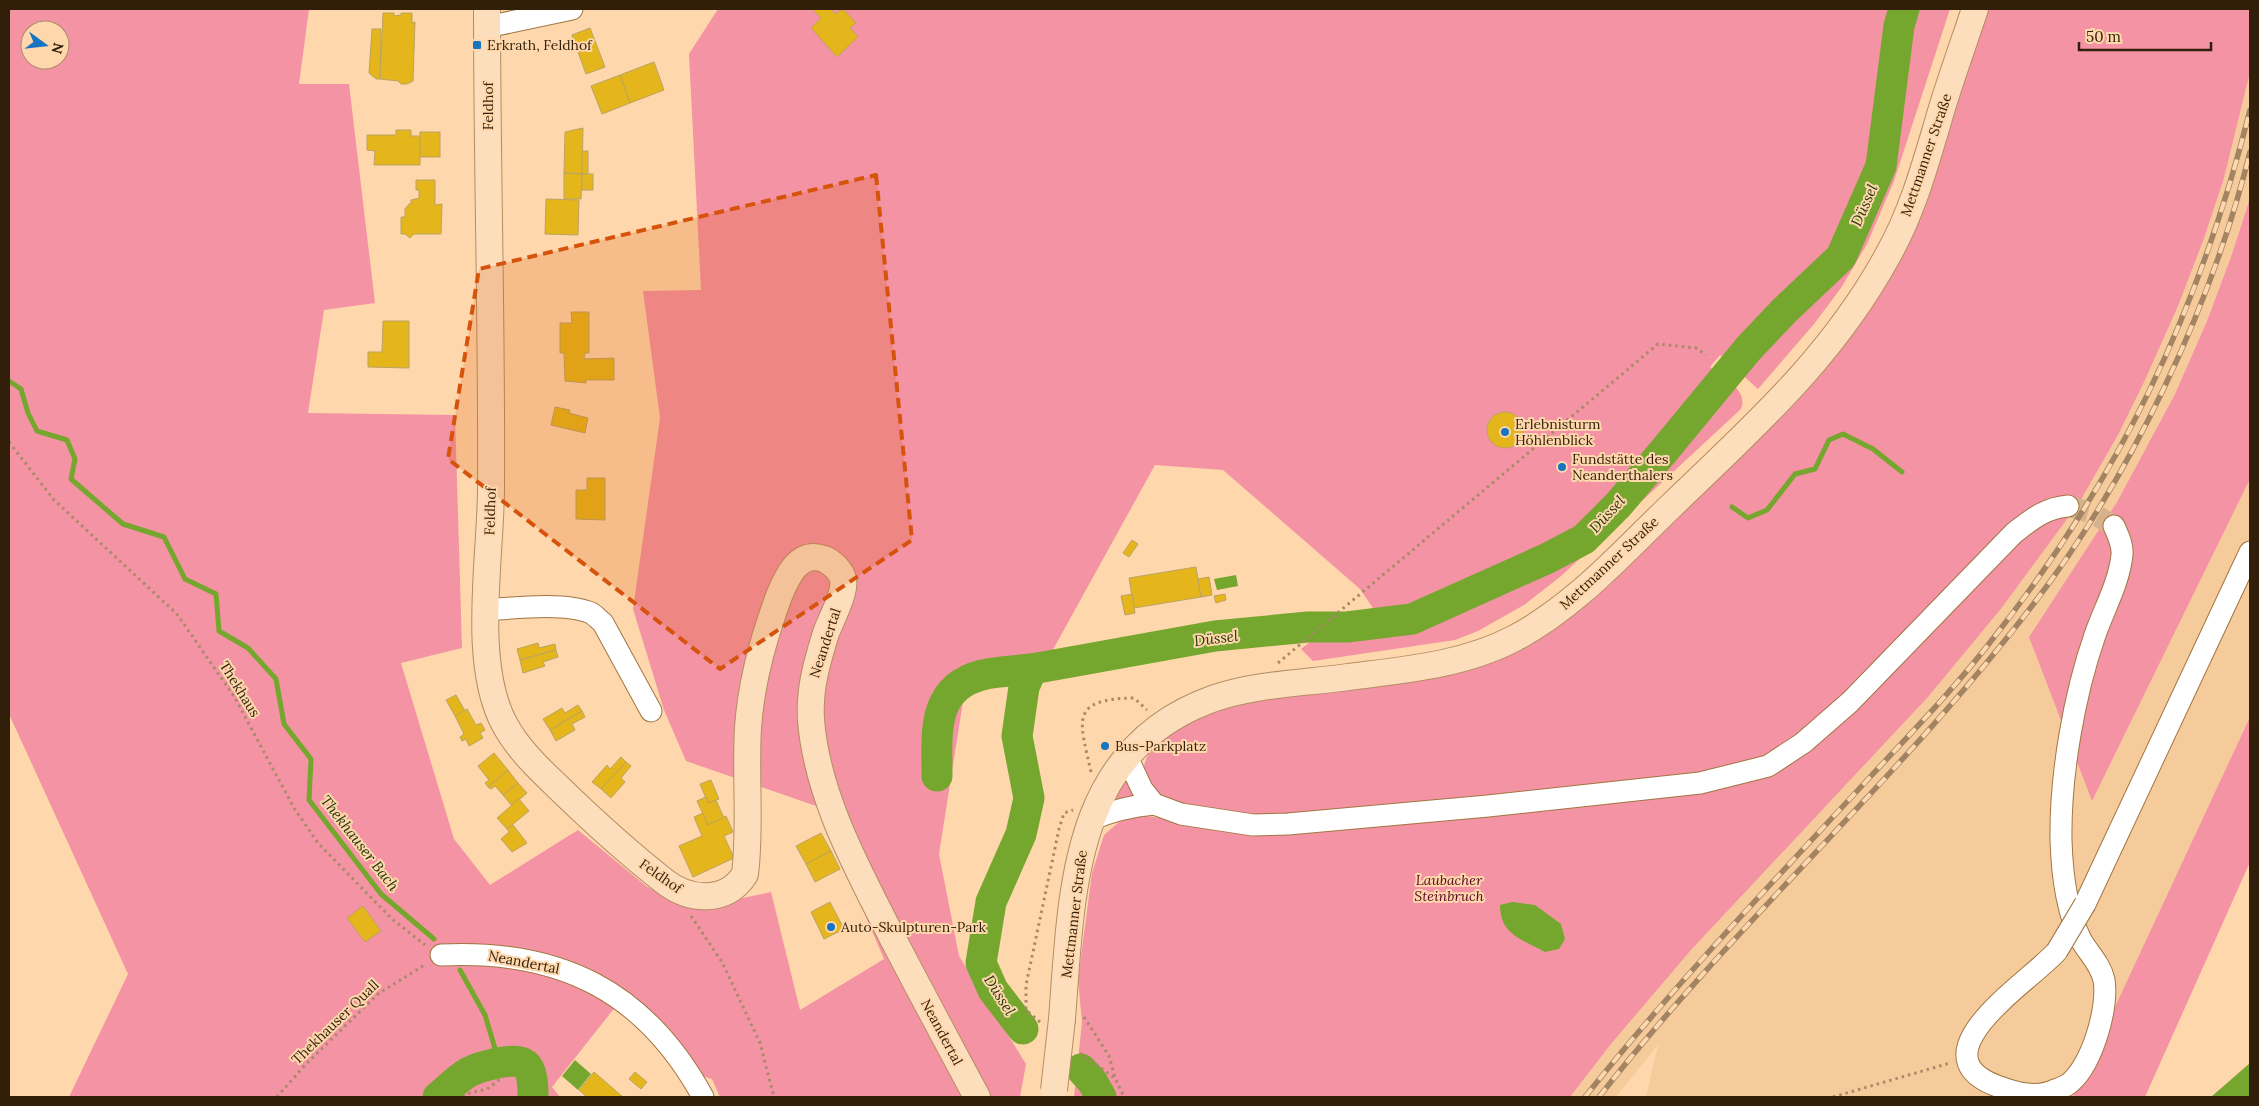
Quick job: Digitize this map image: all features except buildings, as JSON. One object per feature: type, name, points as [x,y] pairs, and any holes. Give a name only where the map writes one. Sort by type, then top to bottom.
[{"type":"main road","name":"Mettmanner Straße","points":[[1054,1094],[1051,1020],[1077,880],[1078,814],[1106,786],[1127,757],[1151,734],[1180,714],[1219,697],[1268,688],[1439,664],[1476,655],[1515,638],[1531,628],[1556,612],[1595,579],[1784,397],[1807,372],[1862,300],[1890,252],[1916,194],[1975,9]]},
{"type":"main road","name":"Feldhof","points":[[487,18],[491,491],[486,610],[491,686],[504,724],[530,759],[580,809],[622,847],[673,888],[692,896],[704,897]]},
{"type":"main road","name":"Neandertal","points":[[704,897],[720,895],[731,890],[739,884],[745,874],[748,728],[759,654],[772,616],[792,570],[800,562],[808,558],[825,560],[839,570],[843,579],[837,605],[815,670],[810,698],[815,756],[842,832],[867,889],[977,1097]]},
{"type":"lane","name":"Feldhof","points":[[487,18],[572,9]]},
{"type":"lane","points":[[1078,814],[1104,814],[1134,806],[1154,804],[1181,814],[1210,820],[1253,825],[1288,824],[1691,784],[1768,766],[1802,743],[1850,702],[2014,533],[2039,514],[2054,507],[2068,506]]},
{"type":"lane","points":[[2114,526],[2123,552],[2119,574],[2094,636],[2078,695],[2065,772],[2061,840],[2065,892],[2081,939],[2098,963],[2104,980],[2106,999],[2096,1039],[2082,1066],[2068,1085],[2049,1093],[2025,1095],[1979,1078],[1966,1058],[1968,1043],[1976,1028],[1994,1007],[2046,963],[2057,951],[2085,904],[2250,552]]},
{"type":"lane","points":[[486,610],[530,607],[572,608],[591,614],[603,623],[651,711]]},
{"type":"lane","points":[[1127,757],[1142,789],[1154,804]]},
{"type":"lane","name":"Neandertal","points":[[441,955],[485,954],[511,957],[555,966],[578,975],[636,1011],[666,1042],[703,1097]]},
{"type":"path","points":[[1283,659],[1658,344],[1696,348],[1706,355]]},
{"type":"path","name":"Thekhaus","points":[[9,442],[54,500],[177,614],[235,698],[294,808],[318,843],[392,919],[427,947],[441,955]]},
{"type":"path","points":[[1090,776],[1081,727],[1083,715],[1093,704],[1117,698],[1134,698],[1148,711],[1153,709]]},
{"type":"path","points":[[1051,1020],[1026,1010],[1026,985],[1062,816],[1078,814]]},
{"type":"path","points":[[673,888],[722,962],[760,1043],[774,1097]]},
{"type":"path","name":"Thekhauser Quall","points":[[278,1097],[305,1065],[378,994],[441,955]]},
{"type":"path","points":[[1103,1046],[1124,1097]]},
{"type":"path","points":[[1077,1050],[1115,1078]]},
{"type":"path","points":[[1833,1097],[1966,1058]]},
{"type":"path","points":[[463,1097],[466,1094],[487,1089],[503,1077]]},
{"type":"highlighted area","points":[[876,175],[912,540],[720,669],[448,459],[479,269]]},
{"type":"shaded area","points":[[2250,71],[2250,198],[2232,254],[2207,321],[2175,394],[2117,502],[2084,554],[2092,801],[2250,479],[2250,717],[2073,1097],[1646,1097],[1658,1045],[1616,1097],[1570,1097],[1611,1044],[1691,950],[1928,697],[2000,610],[2079,503],[2118,435],[2224,178]]},
{"type":"shaded area","points":[[1236,575],[1238,586],[1217,590],[1214,579]]},
{"type":"shaded area","points":[[1512,902],[1535,905],[1561,924],[1565,939],[1559,949],[1545,952],[1508,930],[1501,915],[1500,905]]},
{"type":"shaded area","points":[[575,1060],[591,1074],[578,1090],[562,1076]]},
{"type":"shaded area","points":[[2250,1063],[2250,1097],[2211,1097]]},
{"type":"green space","points":[[9,9],[309,9],[299,84],[349,84],[375,303],[324,310],[308,413],[455,415],[462,648],[401,663],[454,839],[490,885],[578,830],[646,886],[675,903],[711,905],[771,892],[800,1010],[884,959],[819,807],[686,761],[664,710],[633,609],[660,418],[643,291],[701,290],[689,54],[718,9],[1950,9],[1894,181],[1867,244],[1841,288],[1814,324],[1758,389],[1720,355],[1710,367],[1738,390],[1742,402],[1741,409],[1560,577],[1524,605],[1478,631],[1455,640],[1313,661],[1301,649],[1340,619],[1377,614],[1360,589],[1223,470],[1155,465],[1050,655],[967,676],[939,854],[959,956],[1026,1064],[1020,1097],[720,1097],[712,1079],[695,1074],[616,1006],[552,1087],[560,1097],[69,1097],[128,974],[9,714]]},
{"type":"green space","name":"Laubacher Steinbruch","points":[[1983,9],[2250,9],[2250,72],[2224,178],[2203,241],[2178,306],[2118,435],[2079,503],[2000,610],[1928,697],[1691,950],[1611,1044],[1570,1097],[1074,1097],[1082,1022],[1078,979],[1092,873],[1104,835],[1119,822],[1140,815],[1168,819],[1145,783],[1144,764],[1150,752],[1173,731],[1231,707],[1504,651],[1839,346]]},
{"type":"green space","points":[[2250,198],[2250,479],[2092,801],[2029,637],[2117,502],[2175,394],[2207,321]]},
{"type":"green space","points":[[2250,717],[2250,862],[2145,1097],[2073,1097]]},
{"type":"green space","points":[[1125,779],[1134,793],[1133,796],[1113,801]]},
{"type":"waterway","name":"Düssel","points":[[1023,1029],[993,990],[981,963],[991,902],[1021,834],[1029,798],[1017,736],[1024,687],[1032,669],[1215,636],[1308,627],[1347,627],[1412,619],[1548,558],[1584,539],[1618,505],[1748,349],[1784,311],[1841,257],[1881,166],[1899,26],[1904,9]]},
{"type":"waterway","name":"Thekhauser Bach","points":[[9,381],[21,389],[28,413],[37,431],[67,440],[75,459],[71,479],[123,524],[164,537],[185,579],[216,594],[219,631],[248,648],[276,679],[284,724],[311,759],[309,800],[381,894],[434,939]]},
{"type":"waterway","points":[[1732,507],[1748,518],[1767,510],[1795,474],[1815,469],[1829,440],[1843,434],[1873,449],[1902,472]]},
{"type":"waterway","name":"Düssel","points":[[937,776],[937,744],[940,715],[945,702],[953,690],[965,681],[982,675],[1032,669]]},
{"type":"waterway","name":"Thekhauser Bach","points":[[460,970],[485,1015],[499,1062]]},
{"type":"waterway","name":"Düssel","points":[[438,1097],[469,1072],[489,1065],[514,1061],[525,1064],[530,1070],[533,1097]]},
{"type":"waterway","name":"Düssel","points":[[1081,1069],[1092,1081],[1101,1097]]},
{"type":"tunnel","points":[[2068,506],[2092,513],[2114,526]]},
{"type":"railway","points":[[1585,1097],[1689,974],[1960,679],[2034,583],[2077,521],[2115,457],[2149,392],[2179,325],[2206,256],[2229,185],[2250,110]]},
{"type":"railway","points":[[1599,1097],[1705,971],[1930,729],[2035,602],[2070,553],[2104,500],[2135,445],[2191,329],[2214,270],[2234,210],[2250,152]]},
{"type":"place","name":"Erkrath, Feldhof","points":[[477,45]]},
{"type":"place","name":"Erlebnisturm Höhlenblick","points":[[1505,432]]},
{"type":"place","name":"Fundstätte des Neanderthalers","points":[[1562,467]]},
{"type":"place","name":"Bus-Parkplatz","points":[[1105,746]]},
{"type":"place","name":"Auto-Skulpturen-Park","points":[[831,927]]}]
